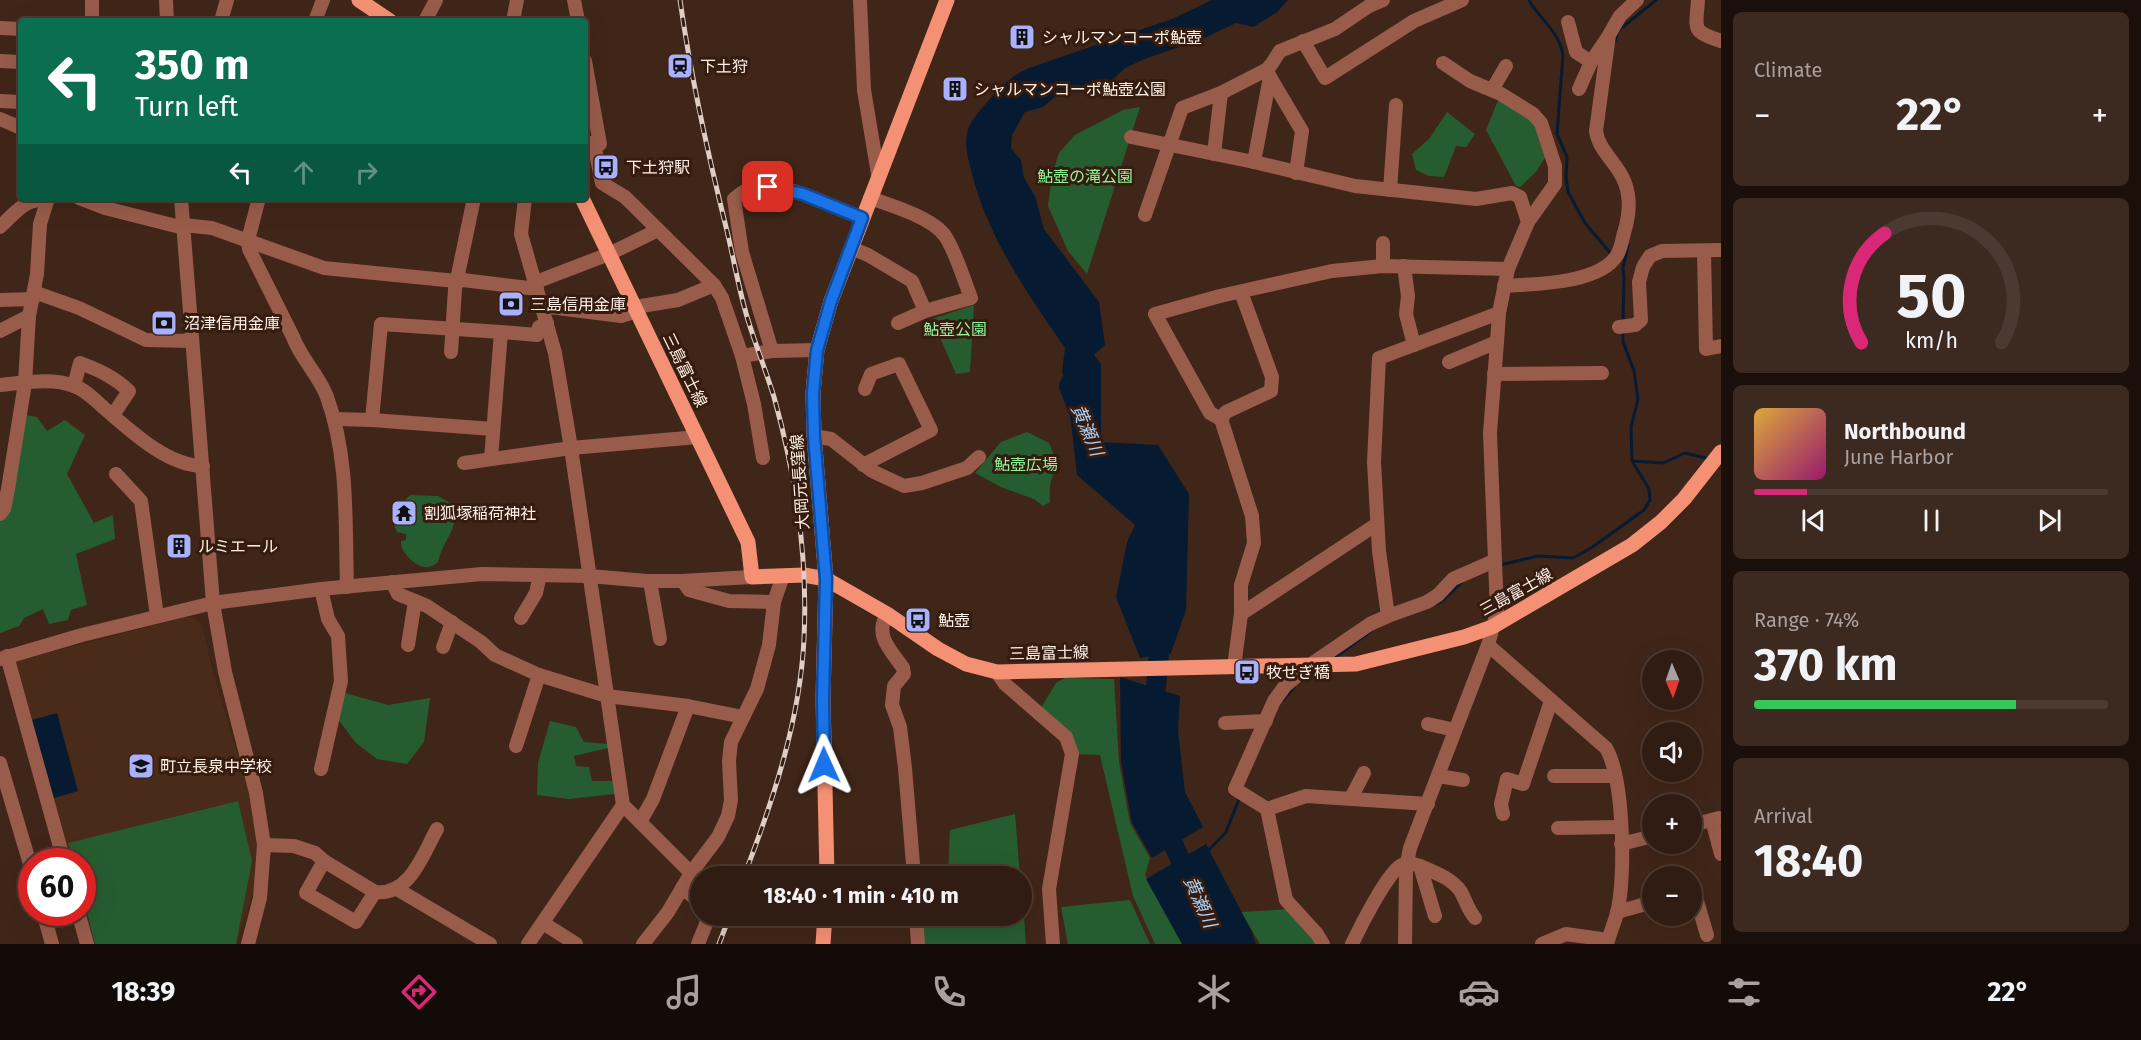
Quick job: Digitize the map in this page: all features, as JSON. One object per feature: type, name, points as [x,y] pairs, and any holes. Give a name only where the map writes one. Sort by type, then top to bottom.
[{"type":"main road","name":"大岡元長窪線","points":[[827,866],[823,698],[826,579],[814,436],[813,393],[817,350],[831,301],[878,174],[947,0]]},
{"type":"main road","points":[[364,1],[386,18]]},
{"type":"main road","name":"三島富士線","points":[[583,201],[748,542],[752,577],[804,575],[826,579],[887,614],[938,649],[966,664],[997,672],[1356,664],[1492,627],[1632,545],[1684,499],[1721,452]]},
{"type":"main road","points":[[823,944],[824,926]]},
{"type":"street","points":[[92,0],[92,18]]},
{"type":"street","points":[[166,0],[167,18]]},
{"type":"street","points":[[222,18],[227,0]]},
{"type":"street","points":[[316,18],[323,0]]},
{"type":"street","points":[[427,18],[436,0]]},
{"type":"street","points":[[514,18],[517,0]]},
{"type":"street","points":[[574,0],[577,18]]},
{"type":"street","points":[[860,0],[864,90],[878,174]]},
{"type":"street","points":[[1254,162],[1268,74],[1280,51],[1335,30],[1370,6],[1383,0]]},
{"type":"street","points":[[1303,41],[1325,78],[1414,21],[1462,0]]},
{"type":"street","points":[[1579,89],[1591,62],[1620,16],[1637,0]]},
{"type":"street","points":[[1698,0],[1696,26],[1702,34],[1721,41]]},
{"type":"street","points":[[1568,22],[1576,52],[1591,62]]},
{"type":"street","points":[[0,39],[0,28],[18,29]]},
{"type":"street","points":[[1504,286],[1575,279],[1598,272],[1610,264],[1617,255],[1628,219],[1628,193],[1617,169],[1598,142],[1596,131],[1610,35]]},
{"type":"street","points":[[0,61],[18,62]]},
{"type":"street","points":[[1435,916],[1410,848],[1488,645],[1497,612],[1490,433],[1499,313],[1508,269],[1528,222],[1555,184],[1555,166],[1541,123],[1533,114],[1470,81],[1443,63]]},
{"type":"street","points":[[1491,90],[1506,66]]},
{"type":"street","points":[[1145,215],[1182,108],[1268,74]]},
{"type":"street","points":[[1268,74],[1302,131],[1296,173]]},
{"type":"street","points":[[588,78],[600,144],[590,143],[602,183],[625,197],[714,285],[722,298],[742,356],[754,404],[763,458]]},
{"type":"street","points":[[1214,154],[1221,93]]},
{"type":"street","points":[[0,101],[18,102]]},
{"type":"street","points":[[1390,190],[1396,105]]},
{"type":"street","points":[[1,125],[18,128]]},
{"type":"street","points":[[1131,137],[1254,162],[1355,186],[1476,199],[1512,193],[1520,197],[1528,222]]},
{"type":"street","points":[[772,351],[742,252],[734,199],[751,188],[780,188],[803,194],[862,218]]},
{"type":"street","points":[[870,198],[904,209],[946,236],[971,297],[925,311],[898,323]]},
{"type":"street","points":[[0,227],[24,204],[34,201]]},
{"type":"street","points":[[0,514],[4,509],[6,499],[25,383],[29,316],[37,274],[40,224],[47,201]]},
{"type":"street","points":[[87,201],[105,208],[184,226],[212,228],[324,268],[536,286],[658,230]]},
{"type":"street","points":[[181,201],[213,603],[225,672],[256,793],[264,845],[260,898],[248,944]]},
{"type":"street","points":[[259,201],[248,240],[249,249],[294,338],[298,351],[326,393],[339,435],[345,487],[346,587]]},
{"type":"street","points":[[451,352],[456,281],[473,201]]},
{"type":"street","points":[[525,201],[521,234],[555,352],[623,805],[690,872]]},
{"type":"street","points":[[1383,243],[1383,267]]},
{"type":"street","points":[[851,248],[868,255],[912,281],[925,311]]},
{"type":"street","points":[[1704,250],[1706,349],[1721,346]]},
{"type":"street","points":[[1619,327],[1635,325],[1641,320],[1639,282],[1643,267],[1650,256],[1662,251],[1721,250]]},
{"type":"street","points":[[1234,667],[1241,585],[1254,543],[1252,516],[1221,418],[1210,413],[1155,314],[1332,271],[1383,267],[1508,269]]},
{"type":"street","points":[[1404,267],[1408,296],[1406,314],[1414,345]]},
{"type":"street","points":[[542,306],[621,316],[636,309],[678,300],[714,285]]},
{"type":"street","points":[[1221,418],[1226,412],[1272,391],[1272,377],[1241,292]]},
{"type":"street","points":[[0,300],[33,296],[78,308],[146,340],[192,341]]},
{"type":"street","points":[[1388,616],[1377,524],[1374,462],[1379,358],[1499,313]]},
{"type":"street","points":[[0,331],[29,316]]},
{"type":"street","points":[[372,420],[381,324],[537,335],[540,327],[547,323]]},
{"type":"street","points":[[491,459],[501,333]]},
{"type":"street","points":[[1449,362],[1497,342]]},
{"type":"street","points":[[742,356],[772,351],[817,350]]},
{"type":"street","points":[[74,386],[80,363],[99,370],[118,381],[129,392],[113,415]]},
{"type":"street","points":[[863,465],[931,430],[899,364],[871,374],[866,389]]},
{"type":"street","points":[[1494,374],[1602,373]]},
{"type":"street","points":[[0,385],[54,381],[74,386],[88,394],[136,435],[178,462],[202,466]]},
{"type":"street","points":[[334,419],[493,429]]},
{"type":"street","points":[[814,436],[831,440],[863,465],[882,476],[910,486],[967,468],[979,457]]},
{"type":"street","points":[[464,463],[571,448],[698,437]]},
{"type":"street","points":[[116,474],[141,501],[157,616]]},
{"type":"street","points":[[1240,615],[1377,524]]},
{"type":"street","points":[[1323,944],[1287,900],[1267,809],[1235,789],[1275,701],[1285,686],[1321,665],[1370,624],[1427,602],[1438,595],[1453,579],[1494,561]]},
{"type":"street","points":[[60,848],[4,658],[82,635],[213,603],[321,589],[482,574],[590,576],[650,581],[752,577]]},
{"type":"street","points":[[521,618],[536,594],[540,575]]},
{"type":"street","points":[[696,866],[718,837],[728,816],[731,800],[729,761],[731,742],[757,689],[769,645],[774,602],[783,576]]},
{"type":"street","points":[[650,581],[660,639]]},
{"type":"street","points":[[683,581],[689,590],[707,596],[729,601],[774,602]]},
{"type":"street","points":[[392,582],[398,594],[427,606],[481,642],[495,655],[539,675],[607,696],[688,706],[743,717]]},
{"type":"street","points":[[321,589],[328,619],[339,636],[341,681],[321,769]]},
{"type":"street","points":[[408,645],[415,601]]},
{"type":"street","points":[[887,614],[881,624],[883,636],[903,668],[904,674],[894,686],[892,705],[900,727],[913,866]]},
{"type":"street","points":[[443,647],[452,622]]},
{"type":"street","points":[[1488,645],[1606,748],[1613,763],[1620,826],[1622,874],[1617,912],[1608,942],[1566,934],[1542,944]]},
{"type":"street","points":[[997,672],[1005,684],[1066,737],[1072,754],[1049,889],[1053,944]]},
{"type":"street","points":[[516,746],[539,675]]},
{"type":"street","points":[[1503,814],[1501,804],[1507,779],[1523,784],[1551,701]]},
{"type":"street","points":[[640,822],[653,799],[688,706]]},
{"type":"street","points":[[1225,723],[1266,721]]},
{"type":"street","points":[[1428,724],[1455,730]]},
{"type":"street","points":[[0,763],[25,848]]},
{"type":"street","points":[[1351,798],[1364,773]]},
{"type":"street","points":[[1438,776],[1463,780]]},
{"type":"street","points":[[1554,776],[1615,776]]},
{"type":"street","points":[[1267,809],[1306,796],[1428,804]]},
{"type":"street","points":[[528,944],[623,805]]},
{"type":"street","points":[[1702,823],[1717,819],[1721,854]]},
{"type":"street","points":[[1558,828],[1620,826]]},
{"type":"street","points":[[264,845],[294,846],[315,853],[324,861],[375,892],[384,893],[397,889],[411,877],[437,829]]},
{"type":"street","points":[[1621,844],[1642,839]]},
{"type":"street","points":[[324,861],[306,893],[356,922],[375,892]]},
{"type":"street","points":[[1406,944],[1414,864]]},
{"type":"street","points":[[1352,944],[1382,889],[1399,866],[1414,864],[1450,881],[1461,892],[1467,909],[1474,918]]},
{"type":"street","points":[[643,944],[668,912],[690,875]]},
{"type":"street","points":[[682,888],[690,894]]},
{"type":"street","points":[[397,889],[490,944]]},
{"type":"street","points":[[1617,912],[1642,905]]},
{"type":"street","points":[[1702,918],[1707,935]]},
{"type":"street","points":[[543,923],[576,944]]},
{"type":"street","points":[[47,926],[52,944]]},
{"type":"street","points":[[82,926],[87,944]]},
{"type":"street","points":[[698,944],[705,926]]},
{"type":"street","points":[[917,926],[918,944]]},
{"type":"shaded area","name":"町立長泉中学校","points":[[186,617],[194,618],[202,624],[213,672],[250,796],[257,844],[254,890],[236,944],[92,944],[86,926],[96,926],[96,848],[64,848],[12,662]]},
{"type":"green space","points":[[1499,98],[1531,119],[1540,130],[1548,153],[1536,172],[1520,187],[1516,186],[1486,130]]},
{"type":"green space","name":"鮎壺の滝公園","points":[[1140,107],[1087,274],[1068,251],[1048,206],[1052,175],[1059,153],[1075,135],[1123,110]]},
{"type":"green space","points":[[1447,112],[1475,134],[1466,147],[1456,146],[1444,177],[1429,176],[1416,170],[1412,154],[1429,139]]},
{"type":"green space","name":"鮎壺公園","points":[[974,305],[970,372],[956,374],[932,319]]},
{"type":"green space","points":[[20,414],[37,417],[47,431],[65,420],[85,435],[67,474],[94,523],[113,515],[115,539],[76,554],[87,605],[71,610],[68,620],[49,624],[43,609],[24,618],[19,626],[0,633],[0,517]]},
{"type":"green space","name":"鮎壺広場","points":[[1027,432],[1049,443],[1055,459],[1050,486],[1050,502],[1043,506],[1034,499],[1001,487],[975,473],[1001,442]]},
{"type":"green space","points":[[410,495],[438,496],[455,506],[452,529],[438,562],[430,567],[415,563],[406,555],[401,541],[406,540],[406,534],[397,532],[394,525],[393,504],[403,502]]},
{"type":"green space","points":[[1065,678],[1114,679],[1119,762],[1130,823],[1150,858],[1145,875],[1182,944],[1155,944],[1133,896],[1100,755],[1072,754],[1039,711],[1056,683]]},
{"type":"green space","points":[[345,693],[388,705],[430,698],[424,742],[407,764],[377,759],[356,743],[338,719]]},
{"type":"green space","points":[[550,721],[576,727],[584,742],[608,744],[608,748],[574,756],[576,766],[589,767],[592,781],[613,781],[615,794],[569,799],[537,795],[538,763]]},
{"type":"green space","points":[[238,801],[252,861],[236,944],[95,944],[90,926],[96,926],[96,848],[69,848],[68,843]]},
{"type":"green space","points":[[1015,814],[1019,866],[948,866],[950,830]]},
{"type":"green space","points":[[1130,900],[1150,944],[1068,944],[1061,907]]},
{"type":"green space","points":[[1291,909],[1316,944],[1260,944],[1241,912]]},
{"type":"green space","points":[[934,926],[1025,926],[1026,944],[918,944],[917,930]]},
{"type":"water","points":[[1212,0],[1288,0],[1277,12],[1253,27],[1236,23],[1200,40],[1125,68],[1107,85],[1057,95],[1043,107],[1025,112],[1012,135],[1011,148],[1021,160],[1024,178],[1035,196],[1044,229],[1099,302],[1105,345],[1094,355],[1101,364],[1101,442],[1158,445],[1189,494],[1186,610],[1171,653],[1140,658],[1116,597],[1127,542],[1135,525],[1077,475],[1068,396],[1076,374],[1090,359],[1065,379],[1062,372],[1065,348],[1022,284],[997,241],[978,194],[966,150],[966,140],[968,129],[981,109],[1002,86],[1017,74],[1172,19]]},
{"type":"water","points":[[1120,677],[1180,696],[1178,731],[1185,792],[1203,827],[1152,858],[1132,823],[1121,762]]},
{"type":"water","points":[[57,713],[78,791],[54,798],[32,720]]},
{"type":"water","points":[[1206,844],[1256,944],[1182,944],[1146,879]]},
{"type":"waterway","points":[[1529,0],[1558,39],[1563,55],[1557,134],[1567,157],[1568,192],[1585,223],[1612,255]]},
{"type":"waterway","points":[[1615,41],[1618,31],[1656,0]]},
{"type":"waterway","points":[[1623,322],[1623,268],[1628,245]]},
{"type":"waterway","points":[[1500,565],[1538,556],[1573,558],[1644,510],[1650,500],[1649,489],[1632,461],[1631,427],[1638,399],[1634,371],[1623,342],[1623,331]]},
{"type":"waterway","name":"黄瀬川","points":[[1079,412],[1069,386],[1084,355],[1080,346]]},
{"type":"waterway","points":[[1633,461],[1663,463],[1685,453],[1706,458]]},
{"type":"waterway","points":[[1435,604],[1441,602],[1462,582]]},
{"type":"waterway","name":"黄瀬川","points":[[1147,711],[1156,687],[1161,631]]},
{"type":"waterway","points":[[1333,659],[1371,631]]},
{"type":"waterway","points":[[1301,681],[1319,671]]},
{"type":"waterway","points":[[1283,700],[1294,687]]},
{"type":"waterway","points":[[1207,852],[1226,832],[1240,797]]},
{"type":"waterway","name":"黄瀬川","points":[[1163,821],[1191,884]]},
{"type":"railway","points":[[680,0],[700,116],[742,298],[774,397],[789,457],[802,547],[804,639],[797,700],[775,789],[748,866]]},
{"type":"railway","points":[[719,944],[726,926]]},
{"type":"place","name":"シャルマンコーポ鮎壺","points":[[1022,37]]},
{"type":"place","name":"下土狩","points":[[680,66]]},
{"type":"place","name":"シャルマンコーポ鮎壺公園","points":[[955,89]]},
{"type":"place","name":"下土狩駅","points":[[606,167]]},
{"type":"place","name":"三島信用金庫","points":[[511,304]]},
{"type":"place","name":"沼津信用金庫","points":[[164,323]]},
{"type":"place","name":"割狐塚稲荷神社","points":[[404,513]]},
{"type":"place","name":"ルミエール","points":[[179,546]]},
{"type":"place","name":"鮎壺","points":[[918,620]]},
{"type":"place","name":"牧せぎ橋","points":[[1247,672]]},
{"type":"place","name":"町立長泉中学校","points":[[141,766]]},
{"type":"route","points":[[768,187],[803,194],[862,218],[831,301],[817,350],[813,393],[814,436],[826,579],[824,765]]}]
